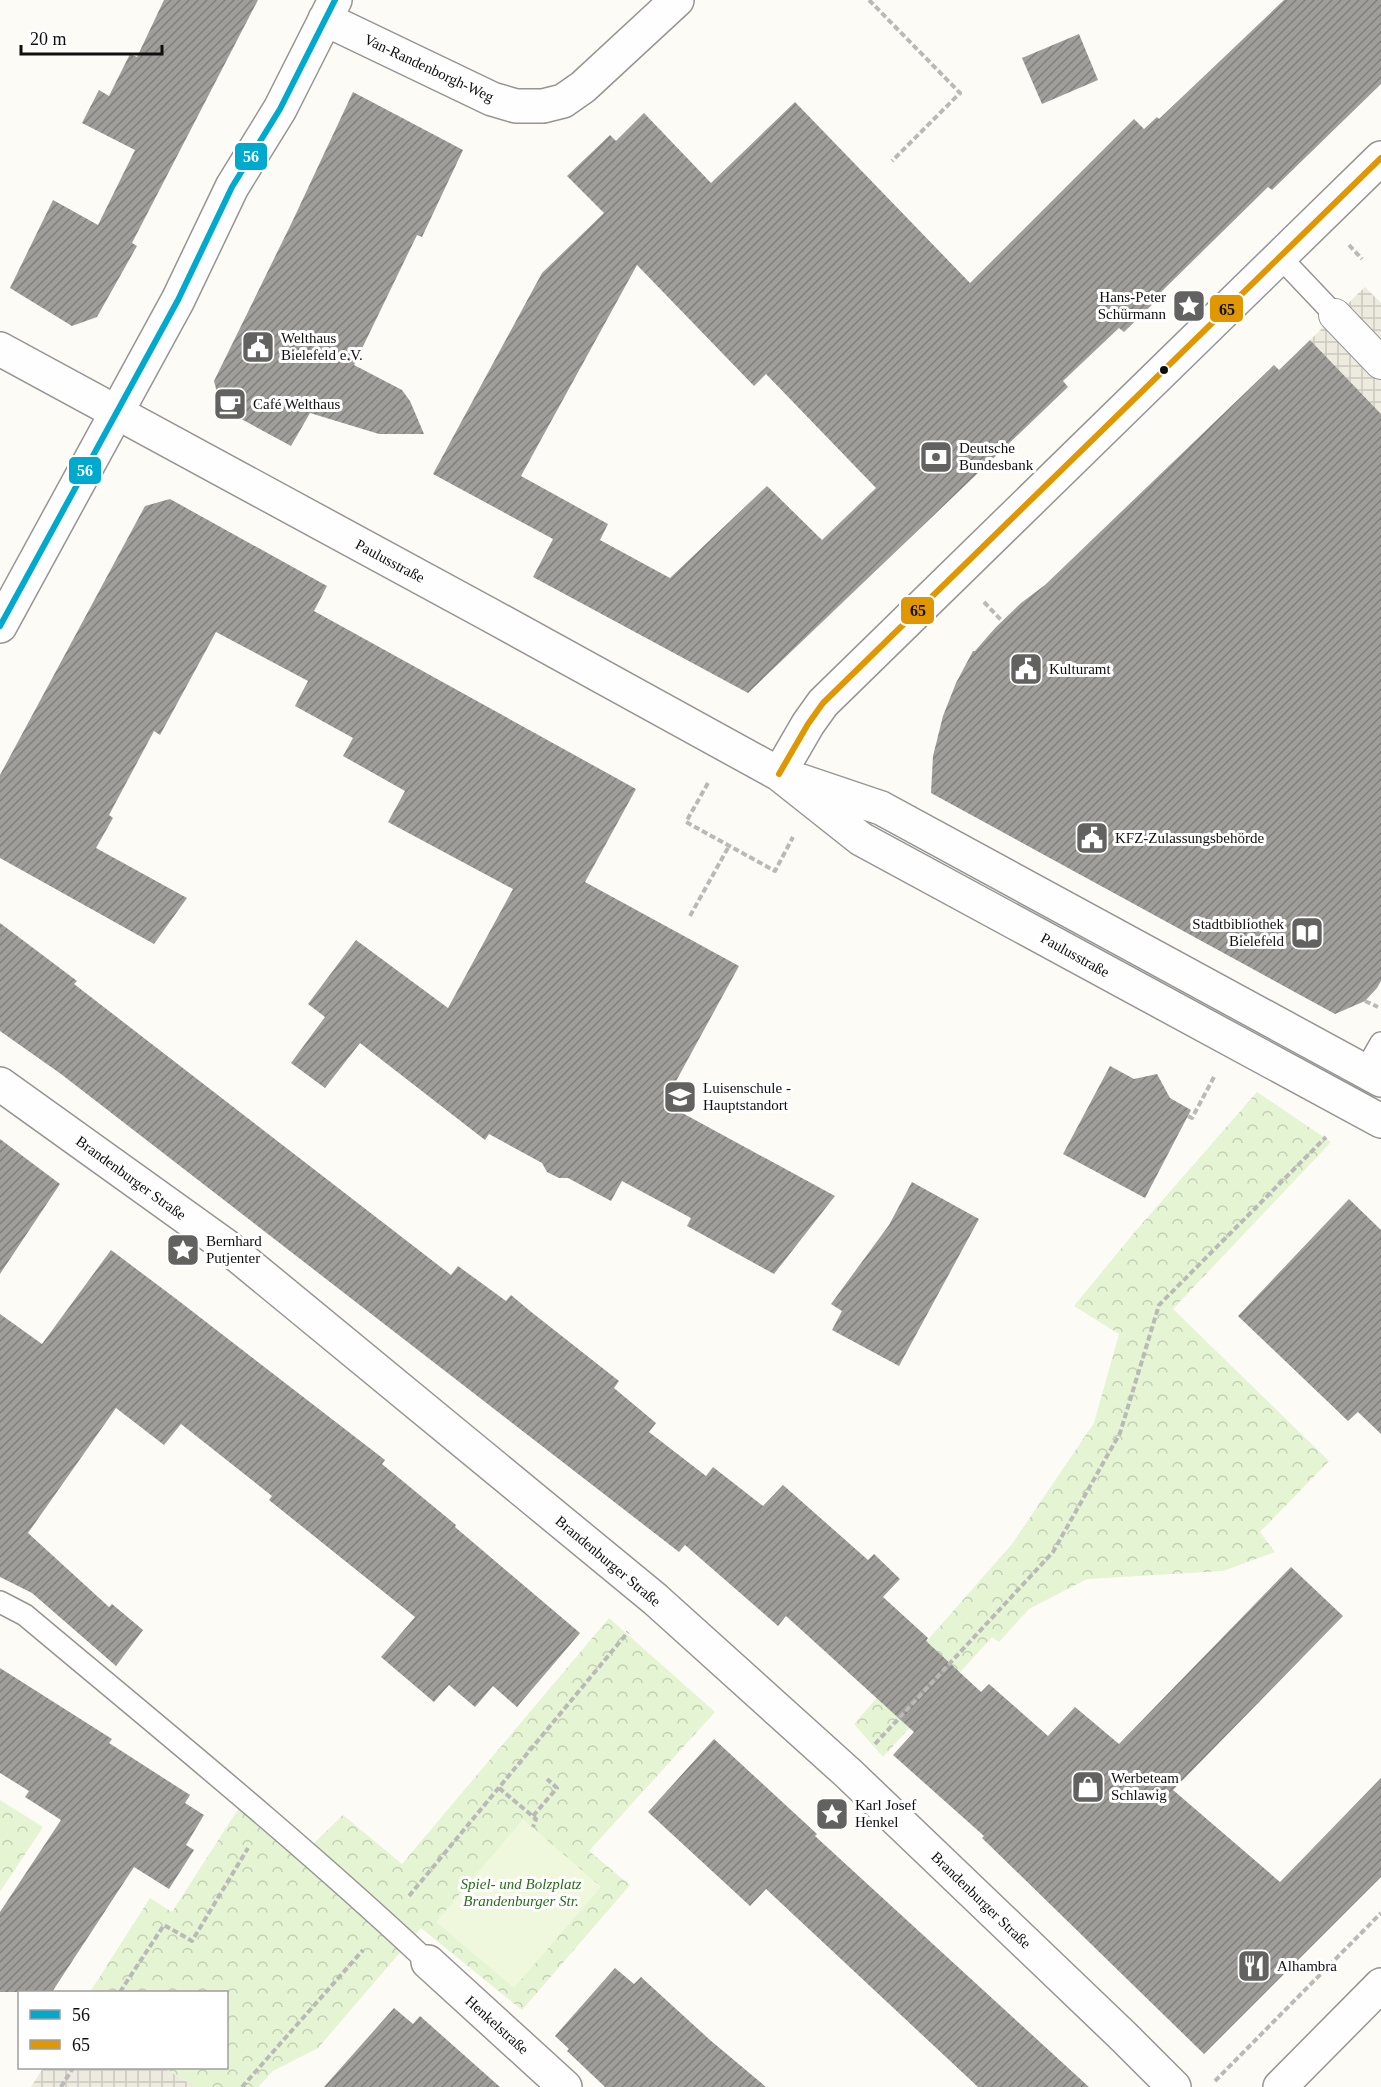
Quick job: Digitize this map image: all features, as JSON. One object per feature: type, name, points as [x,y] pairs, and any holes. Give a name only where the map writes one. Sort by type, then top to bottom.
[{"type":"street","name":"Van-Randenborgh-Weg","points":[[330,10],[492,99],[516,106],[543,106],[563,101],[583,87],[677,0]]},
{"type":"street","points":[[0,626],[178,300],[232,187],[280,109],[330,10]]},
{"type":"street","points":[[779,774],[808,724],[823,704],[1381,158]]},
{"type":"street","points":[[1335,315],[1381,363]]},
{"type":"street","name":"Paulusstraße","points":[[0,349],[779,774],[861,839],[1381,1121]]},
{"type":"street","name":"Paulusstraße","points":[[779,774],[881,808],[1373,1076]]},
{"type":"street","name":"Brandenburger Straße","points":[[0,1084],[226,1246],[656,1599],[848,1773],[1174,2087]]},
{"type":"street","name":"Henkelstraße","points":[[428,1962],[565,2087]]},
{"type":"street","points":[[1280,2087],[1381,1985]]},
{"type":"lane","points":[[1280,257],[1335,315]]},
{"type":"lane","points":[[1373,1076],[1381,1042]]},
{"type":"lane","points":[[0,1602],[25,1615],[266,1818],[428,1962]]},
{"type":"path","points":[[869,0],[960,93],[892,161]]},
{"type":"path","points":[[686,822],[775,871]]},
{"type":"path","points":[[690,916],[729,846]]},
{"type":"path","points":[[1365,1000],[1381,1009]]},
{"type":"path","points":[[1188,1116],[1192,1118],[1234,1041]]},
{"type":"path","points":[[848,1773],[1053,1552],[1120,1433],[1159,1305],[1330,1132],[1346,1102]]},
{"type":"path","points":[[242,2087],[386,1923],[656,1599]]},
{"type":"path","points":[[533,1816],[557,1788],[547,1779]]},
{"type":"path","points":[[499,1788],[536,1819],[533,1827]]},
{"type":"path","points":[[121,1991],[164,1924],[192,1941],[266,1818]]},
{"type":"path","points":[[1209,2087],[1381,1913]]},
{"type":"path","points":[[60,2087],[72,2069]]},
{"type":"green space","points":[[1257,1092],[1331,1142],[1173,1309],[1329,1461],[1260,1532],[1275,1552],[1223,1571],[1087,1579],[1029,1609],[999,1642],[992,1637],[883,1757],[854,1724],[1012,1544],[1094,1423],[1119,1334],[1074,1306],[1133,1234]]},
{"type":"green space","name":"Spiel- und Bolzplatz Brandenburger Str.","points":[[609,1618],[715,1712],[589,1851],[630,1885],[522,2010],[421,1928],[318,2048],[273,2071],[258,2087],[195,2087],[166,2069],[228,2069],[228,1991],[91,1991],[150,1898],[172,1912],[250,1793],[311,1846],[343,1815],[402,1864]]},
{"type":"green space","points":[[0,1800],[43,1827],[0,1892]]},
{"type":"green space","name":"Spiel- und Bolzplatz Brandenburger Str.","points":[[523,1819],[601,1887],[514,1988],[436,1922]]},
{"type":"shaded area","points":[[1365,287],[1381,303],[1381,414],[1310,340]]},
{"type":"shaded area","points":[[42,2069],[166,2069],[195,2087],[31,2087]]},
{"type":"building","points":[[164,0],[258,0],[132,243],[137,246],[97,317],[72,326],[10,288],[53,200],[98,225],[135,150],[82,123],[99,90],[109,96],[130,54],[137,57]]},
{"type":"building","points":[[1284,0],[1381,0],[1381,84],[1272,190],[1268,187],[1159,294],[1161,296],[1124,332],[1119,328],[1063,381],[1068,387],[748,693],[533,577],[553,539],[433,474],[542,273],[604,213],[567,176],[610,135],[616,141],[644,113],[711,183],[795,102],[970,283],[1134,119],[1144,129],[1157,117],[1159,119]],"holes":[[[637,265],[754,386],[766,374],[876,488],[822,540],[767,486],[670,578],[600,540],[608,524],[521,476]]]},
{"type":"building","points":[[1079,34],[1098,80],[1042,104],[1022,58]]},
{"type":"building","points":[[353,92],[463,150],[422,237],[417,235],[354,365],[402,390],[410,401],[424,434],[379,434],[310,413],[291,446],[221,408],[214,381]]},
{"type":"building","points":[[1310,340],[1381,414],[1381,981],[1365,1001],[1335,1014],[931,793],[933,756],[943,716],[956,683],[973,651],[1274,365],[1279,370]]},
{"type":"building","points":[[170,499],[327,586],[314,611],[636,789],[585,882],[739,966],[664,1103],[835,1196],[774,1274],[687,1226],[691,1218],[622,1181],[611,1201],[568,1178],[559,1178],[547,1172],[542,1163],[489,1134],[485,1140],[360,1043],[325,1088],[291,1063],[325,1017],[308,1004],[356,940],[448,1008],[513,889],[388,822],[405,791],[343,756],[353,738],[295,706],[308,681],[216,632],[160,735],[154,731],[109,815],[113,818],[96,848],[187,898],[154,944],[0,858],[0,775],[145,506]]},
{"type":"building","points":[[0,923],[77,981],[74,984],[451,1275],[458,1266],[506,1301],[511,1295],[619,1381],[614,1388],[656,1423],[649,1432],[706,1476],[713,1467],[763,1506],[783,1485],[868,1560],[874,1554],[900,1579],[883,1597],[928,1638],[926,1641],[981,1692],[989,1684],[1048,1736],[1075,1707],[1119,1744],[1291,1567],[1343,1616],[1173,1790],[1280,1882],[1381,1778],[1381,1877],[1204,2054],[982,1838],[984,1836],[893,1755],[914,1732],[786,1616],[778,1626],[685,1545],[679,1552],[61,1074],[0,1031]]},
{"type":"building","points":[[1110,1066],[1134,1079],[1157,1074],[1170,1098],[1191,1110],[1145,1198],[1063,1154]]},
{"type":"building","points":[[0,1139],[60,1184],[0,1274]]},
{"type":"building","points":[[912,1182],[979,1219],[899,1366],[832,1330],[842,1311],[831,1304],[889,1225]]},
{"type":"building","points":[[1349,1199],[1381,1230],[1381,1434],[1358,1412],[1348,1421],[1238,1316]]},
{"type":"building","points":[[111,1250],[385,1460],[382,1464],[580,1633],[517,1707],[493,1686],[475,1707],[449,1685],[434,1702],[381,1657],[415,1617],[269,1500],[272,1496],[181,1424],[164,1445],[116,1408],[28,1533],[109,1607],[112,1604],[143,1630],[116,1666],[32,1593],[0,1577],[0,1314],[42,1344]]},
{"type":"building","points":[[0,1668],[112,1739],[109,1743],[190,1795],[185,1803],[204,1815],[186,1845],[194,1850],[169,1889],[134,1867],[53,1991],[0,1992],[0,1912],[61,1820],[25,1797],[29,1791],[0,1773]]},
{"type":"building","points":[[714,1739],[817,1834],[815,1836],[1089,2087],[978,2087],[766,1889],[750,1906],[648,1812]]},
{"type":"building","points":[[615,1968],[634,1984],[641,1977],[766,2087],[605,2087],[567,2051],[569,2049],[555,2036]]},
{"type":"building","points":[[394,2008],[413,2024],[420,2016],[500,2087],[324,2087]]},
{"type":"transit line","name":"56","points":[[0,626],[178,300],[232,187],[280,109],[335,0]]},
{"type":"transit line","name":"65","points":[[779,774],[823,703],[1381,158]]},
{"type":"place","name":"Hans-Peter Schürmann","points":[[1189,306]]},
{"type":"place","name":"Welthaus Bielefeld e.V.","points":[[258,347]]},
{"type":"place","name":"Café Welthaus","points":[[230,404]]},
{"type":"place","name":"Deutsche Bundesbank","points":[[936,457]]},
{"type":"place","name":"Kulturamt","points":[[1026,669]]},
{"type":"place","name":"KFZ-Zulassungsbehörde","points":[[1092,838]]},
{"type":"place","name":"Stadtbibliothek Bielefeld","points":[[1307,933]]},
{"type":"place","name":"Luisenschule - Hauptstandort","points":[[680,1097]]},
{"type":"place","name":"Bernhard Putjenter","points":[[183,1250]]},
{"type":"place","name":"Werbeteam Schlawig","points":[[1088,1787]]},
{"type":"place","name":"Karl Josef Henkel","points":[[832,1814]]},
{"type":"place","name":"Alhambra","points":[[1254,1966]]}]
